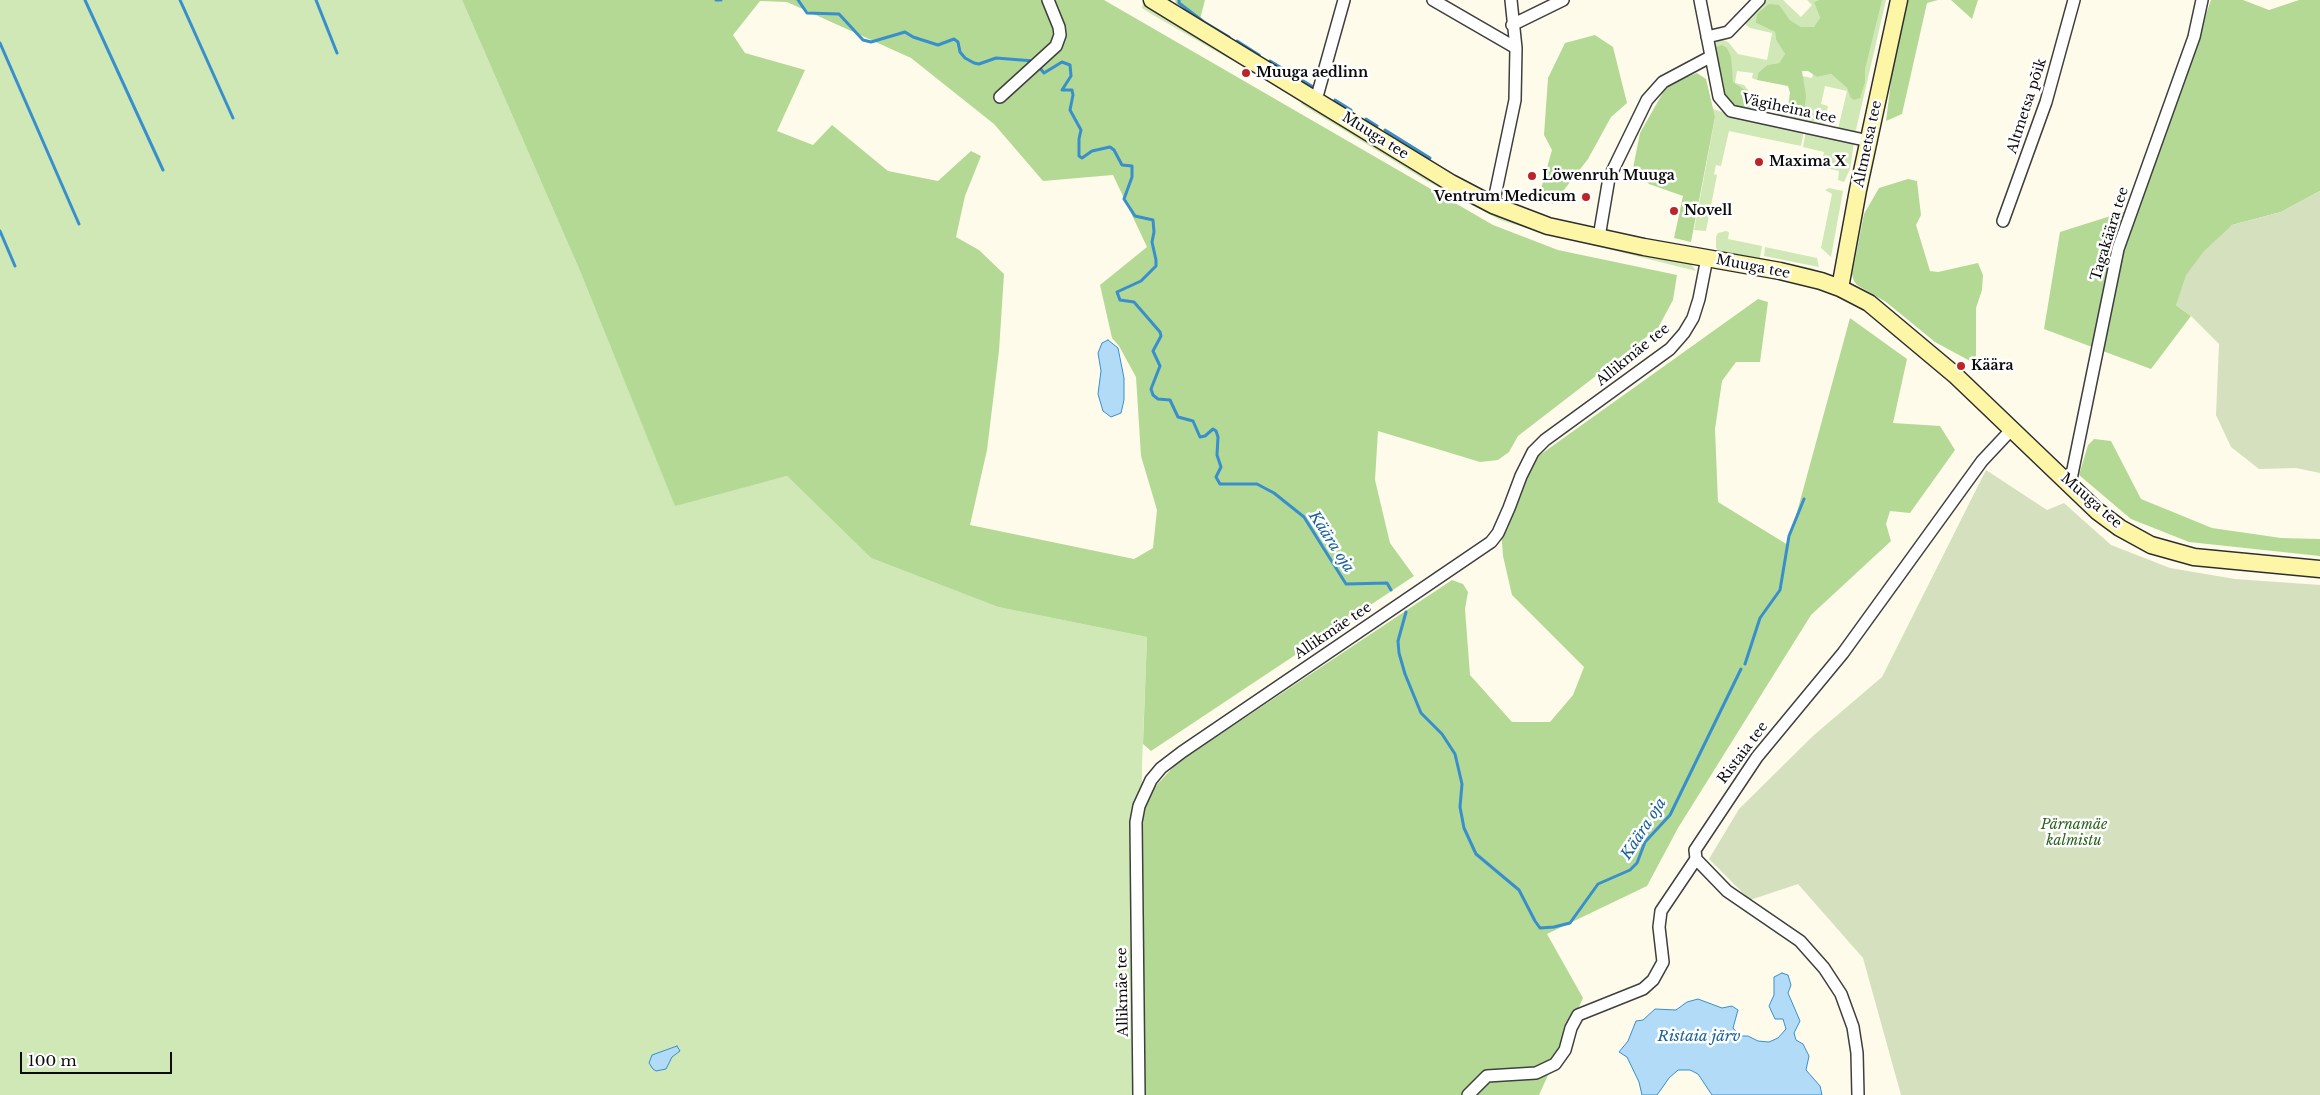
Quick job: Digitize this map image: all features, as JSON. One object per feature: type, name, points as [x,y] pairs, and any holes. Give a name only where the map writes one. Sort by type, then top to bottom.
[{"type":"main road","name":"Altmetsa tee","points":[[1840,288],[1899,0]]},
{"type":"main road","name":"Muuga tee","points":[[1160,2],[1451,183],[1493,205],[1548,226],[1780,271],[1821,281],[1840,288],[1869,303],[1892,320],[2012,429],[2098,511],[2120,528],[2158,547],[2194,557],[2320,569]]},
{"type":"street","points":[[1000,97],[1056,46],[1060,35],[1059,27],[1048,0]]},
{"type":"street","points":[[1316,100],[1344,0]]},
{"type":"street","points":[[1433,0],[1516,48]]},
{"type":"street","points":[[1493,205],[1515,100],[1516,48],[1512,25],[1511,0]]},
{"type":"street","points":[[1512,25],[1563,0]]},
{"type":"street","name":"Vägiheina tee","points":[[1700,0],[1719,97],[1731,111],[1869,141]]},
{"type":"street","points":[[1707,36],[1728,32],[1759,0]]},
{"type":"street","name":"Altmetsa põik","points":[[2003,221],[2046,102],[2074,0]]},
{"type":"street","name":"Tagakäära tee","points":[[2070,484],[2118,250],[2194,37],[2202,0]]},
{"type":"street","points":[[1598,237],[1609,178],[1647,100],[1663,82],[1710,57]]},
{"type":"street","name":"Allikmäe tee","points":[[1139,1095],[1136,822],[1139,806],[1151,780],[1161,768],[1182,752],[1491,542],[1498,533],[1533,452],[1545,440],[1670,349],[1684,333],[1693,318],[1699,299],[1707,258]]},
{"type":"street","name":"Ristaia tee","points":[[1468,1095],[1487,1076],[1536,1073],[1554,1064],[1565,1050],[1571,1028],[1578,1015],[1643,989],[1653,980],[1663,962],[1660,927],[1661,911],[1696,860],[1694,850],[1757,757],[1843,653],[1982,461],[2012,429]]},
{"type":"street","points":[[1696,860],[1727,891],[1800,941],[1824,968],[1840,994],[1853,1027],[1857,1053],[1858,1095]]},
{"type":"green space","points":[[0,0],[462,0],[580,271],[675,505],[787,476],[871,558],[998,607],[1147,637],[1142,765],[1140,1095],[0,1095]]},
{"type":"green space","points":[[462,0],[1104,0],[1493,225],[1558,250],[1677,275],[1673,300],[1658,328],[1518,436],[1509,452],[1498,460],[1480,462],[1378,431],[1375,480],[1390,543],[1414,576],[1151,751],[1143,744],[1147,637],[998,607],[871,558],[787,476],[675,506],[580,271]],"holes":[[[760,1],[787,2],[911,58],[994,124],[1043,181],[1113,175],[1147,247],[1100,285],[1112,338],[1119,346],[1136,377],[1141,456],[1157,510],[1153,548],[1134,559],[970,525],[987,450],[999,351],[1004,274],[979,250],[956,237],[965,196],[981,156],[971,151],[938,181],[888,171],[832,125],[813,145],[777,131],[805,70],[745,53],[733,35]]]},
{"type":"green space","points":[[1175,0],[1205,0],[1200,19],[1176,3]]},
{"type":"green space","points":[[1762,0],[1783,0],[1801,17],[1812,5],[1807,0],[1819,0],[1814,2],[1820,18],[1815,27],[1801,27],[1790,20],[1778,5],[1756,23],[1775,32],[1776,40],[1785,54],[1779,63],[1767,65],[1758,73],[1757,80],[1752,78],[1753,73],[1737,71],[1735,83],[1744,85],[1754,97],[1755,104],[1754,112],[1736,110],[1713,44],[1721,39],[1728,42],[1738,54],[1767,60],[1772,33],[1750,28],[1743,22]]},
{"type":"green space","points":[[1819,0],[1882,0],[1860,98],[1854,100],[1850,97],[1847,88],[1831,74],[1817,77],[1808,71],[1802,71],[1806,96],[1804,113],[1800,119],[1793,118],[1787,113],[1790,93],[1788,86],[1757,80],[1758,73],[1767,65],[1779,63],[1785,54],[1776,40],[1775,32],[1756,23],[1757,14],[1769,4],[1779,5],[1790,20],[1801,27],[1814,27],[1820,18],[1814,2]]},
{"type":"green space","points":[[1876,0],[1886,0],[1855,134],[1838,129],[1847,91],[1825,86],[1821,104],[1828,106],[1824,126],[1777,119],[1778,109],[1787,110],[1787,113],[1802,80],[1802,76],[1812,78],[1813,74],[1817,77],[1831,74],[1847,88],[1850,97]]},
{"type":"green space","points":[[1908,0],[1938,0],[1927,3],[1902,114],[1886,121],[1893,66]]},
{"type":"green space","points":[[1951,0],[1978,0],[1972,19]]},
{"type":"green space","points":[[2211,0],[2243,0],[2269,10],[2299,0],[2320,0],[2320,191],[2281,212],[2232,225],[2176,305],[2191,316],[2151,369],[2044,329],[2060,232],[2139,207]]},
{"type":"green space","points":[[1143,2],[1226,54],[1233,61],[1142,8]]},
{"type":"green space","points":[[1595,35],[1613,47],[1627,103],[1611,117],[1588,159],[1553,204],[1540,192],[1552,150],[1544,135],[1548,78],[1565,43]]},
{"type":"green space","points":[[1722,45],[1727,48],[1731,57],[1733,82],[1748,92],[1754,100],[1752,105],[1744,110],[1734,108],[1727,103],[1722,90],[1715,50],[1716,47]]},
{"type":"green space","points":[[1697,73],[1706,79],[1715,117],[1691,242],[1674,238],[1683,196],[1649,184],[1633,168],[1640,133],[1665,89],[1677,81]]},
{"type":"green space","points":[[1302,99],[1445,186],[1691,264],[1696,271],[1536,231],[1500,220],[1425,180],[1301,104]]},
{"type":"green space","points":[[1713,109],[1735,116],[1804,131],[1801,146],[1729,131],[1721,166],[1716,165],[1714,174],[1717,175],[1706,231],[1694,230],[1715,118]]},
{"type":"green space","points":[[1806,131],[1854,142],[1850,169],[1844,182],[1838,180],[1839,171],[1821,167],[1824,152],[1803,147]]},
{"type":"green space","points":[[1908,179],[1917,181],[1921,215],[1916,225],[1930,271],[1938,272],[1978,263],[1983,275],[1982,290],[1976,308],[1976,358],[1970,361],[1935,342],[1886,302],[1857,285],[1854,281],[1852,275],[1864,214],[1879,188]]},
{"type":"green space","points":[[1829,188],[1843,191],[1831,257],[1821,248],[1832,194],[1825,190]]},
{"type":"green space","points":[[2320,191],[2320,473],[2296,468],[2259,469],[2231,447],[2216,415],[2219,344],[2191,316],[2176,305],[2186,275],[2204,251],[2232,225],[2281,212]]},
{"type":"green space","points":[[1729,232],[1728,239],[1762,246],[1760,258],[1812,268],[1820,272],[1719,252],[1716,248],[1716,237],[1718,233]]},
{"type":"green space","points":[[1765,247],[1817,258],[1819,267],[1764,256]]},
{"type":"green space","points":[[1758,299],[1768,302],[1760,362],[1736,362],[1722,381],[1715,429],[1718,502],[1788,545],[1850,318],[1907,359],[1893,423],[1940,426],[1955,450],[1910,513],[1890,511],[1886,524],[1891,541],[1811,615],[1678,828],[1647,886],[1547,934],[1583,998],[1539,1095],[1140,1095],[1143,811],[1153,789],[1177,763],[1452,580],[1463,584],[1468,592],[1465,609],[1470,675],[1512,722],[1550,722],[1573,695],[1584,667],[1512,595],[1503,556],[1501,529],[1523,467]]},
{"type":"green space","points":[[2094,439],[2111,441],[2141,499],[2212,528],[2281,538],[2320,539],[2320,556],[2189,542],[2131,519],[2079,475],[2088,445]]},
{"type":"green space","name":"Pärnamäe kalmistu","points":[[1986,470],[2047,510],[2064,503],[2111,545],[2170,568],[2235,579],[2320,585],[2320,1095],[1901,1095],[1863,958],[1798,884],[1750,900],[1709,859],[1739,809],[1814,735],[1882,677]]},
{"type":"water","points":[[1108,340],[1118,348],[1124,378],[1124,400],[1121,413],[1111,417],[1103,411],[1098,394],[1101,371],[1098,353],[1102,343]]},
{"type":"water","name":"Ristaia järv","points":[[1782,973],[1788,975],[1791,985],[1788,993],[1800,1021],[1794,1033],[1796,1040],[1803,1044],[1809,1056],[1806,1070],[1820,1086],[1822,1095],[1712,1095],[1698,1074],[1690,1070],[1678,1070],[1669,1078],[1657,1095],[1642,1095],[1639,1082],[1627,1057],[1619,1052],[1628,1041],[1636,1021],[1643,1020],[1655,1009],[1676,1010],[1687,1002],[1698,999],[1722,1008],[1732,1006],[1738,1010],[1733,1028],[1740,1036],[1748,1036],[1758,1041],[1769,1042],[1778,1038],[1786,1029],[1783,1019],[1775,1019],[1769,1006],[1774,995],[1774,977]]},
{"type":"water","points":[[677,1046],[680,1051],[672,1057],[666,1069],[656,1071],[653,1069],[649,1063],[652,1055]]},
{"type":"waterway","points":[[85,0],[163,170]]},
{"type":"waterway","points":[[180,0],[233,118]]},
{"type":"waterway","points":[[316,0],[337,53]]},
{"type":"waterway","name":"Käära oja","points":[[716,0],[721,0]]},
{"type":"waterway","name":"Käära oja","points":[[798,0],[807,13],[839,14],[863,40],[871,42],[905,32],[913,37],[938,45],[954,39],[958,42],[960,52],[965,58],[974,63],[979,64],[996,58],[1034,61]]},
{"type":"waterway","points":[[1179,0],[1179,3],[1204,22],[1229,37]]},
{"type":"waterway","points":[[1237,41],[1259,55]]},
{"type":"waterway","points":[[0,43],[79,224]]},
{"type":"waterway","points":[[1270,61],[1315,88]]},
{"type":"waterway","name":"Käära oja","points":[[1039,67],[1044,73],[1062,62],[1070,65],[1071,76],[1062,90],[1072,90],[1070,110],[1081,130],[1079,156],[1082,158],[1092,151],[1110,147],[1114,150],[1122,165],[1132,166],[1132,177],[1124,199],[1135,216],[1153,220],[1154,232],[1152,242],[1156,266],[1141,281],[1117,292],[1120,300],[1134,302],[1160,332],[1161,336],[1153,351],[1160,366],[1151,389],[1153,395],[1158,399],[1170,400],[1178,417],[1193,421],[1200,437],[1205,436],[1213,429],[1216,431],[1218,437],[1217,455],[1221,467],[1216,477],[1220,484],[1257,484],[1274,493],[1304,517],[1346,584],[1387,583],[1391,590]]},
{"type":"waterway","points":[[1335,100],[1351,110]]},
{"type":"waterway","points":[[1366,119],[1377,126]]},
{"type":"waterway","points":[[1385,130],[1430,158]]},
{"type":"waterway","points":[[0,231],[15,266]]},
{"type":"waterway","name":"Käära oja","points":[[1745,664],[1760,618],[1780,590],[1789,536],[1804,499]]},
{"type":"waterway","name":"Käära oja","points":[[1406,612],[1398,641],[1399,653],[1405,674],[1421,713],[1442,734],[1455,754],[1462,784],[1460,807],[1464,828],[1476,854],[1519,890],[1540,928],[1570,923],[1598,884],[1630,870],[1637,863],[1645,842],[1670,815],[1741,669]]},
{"type":"place","name":"Muuga aedlinn","points":[[1246,73]]},
{"type":"place","name":"Maxima X","points":[[1759,162]]},
{"type":"place","name":"Löwenruh Muuga","points":[[1532,176]]},
{"type":"place","name":"Ventrum Medicum","points":[[1586,197]]},
{"type":"place","name":"Novell","points":[[1674,211]]},
{"type":"place","name":"Käära","points":[[1961,366]]}]
